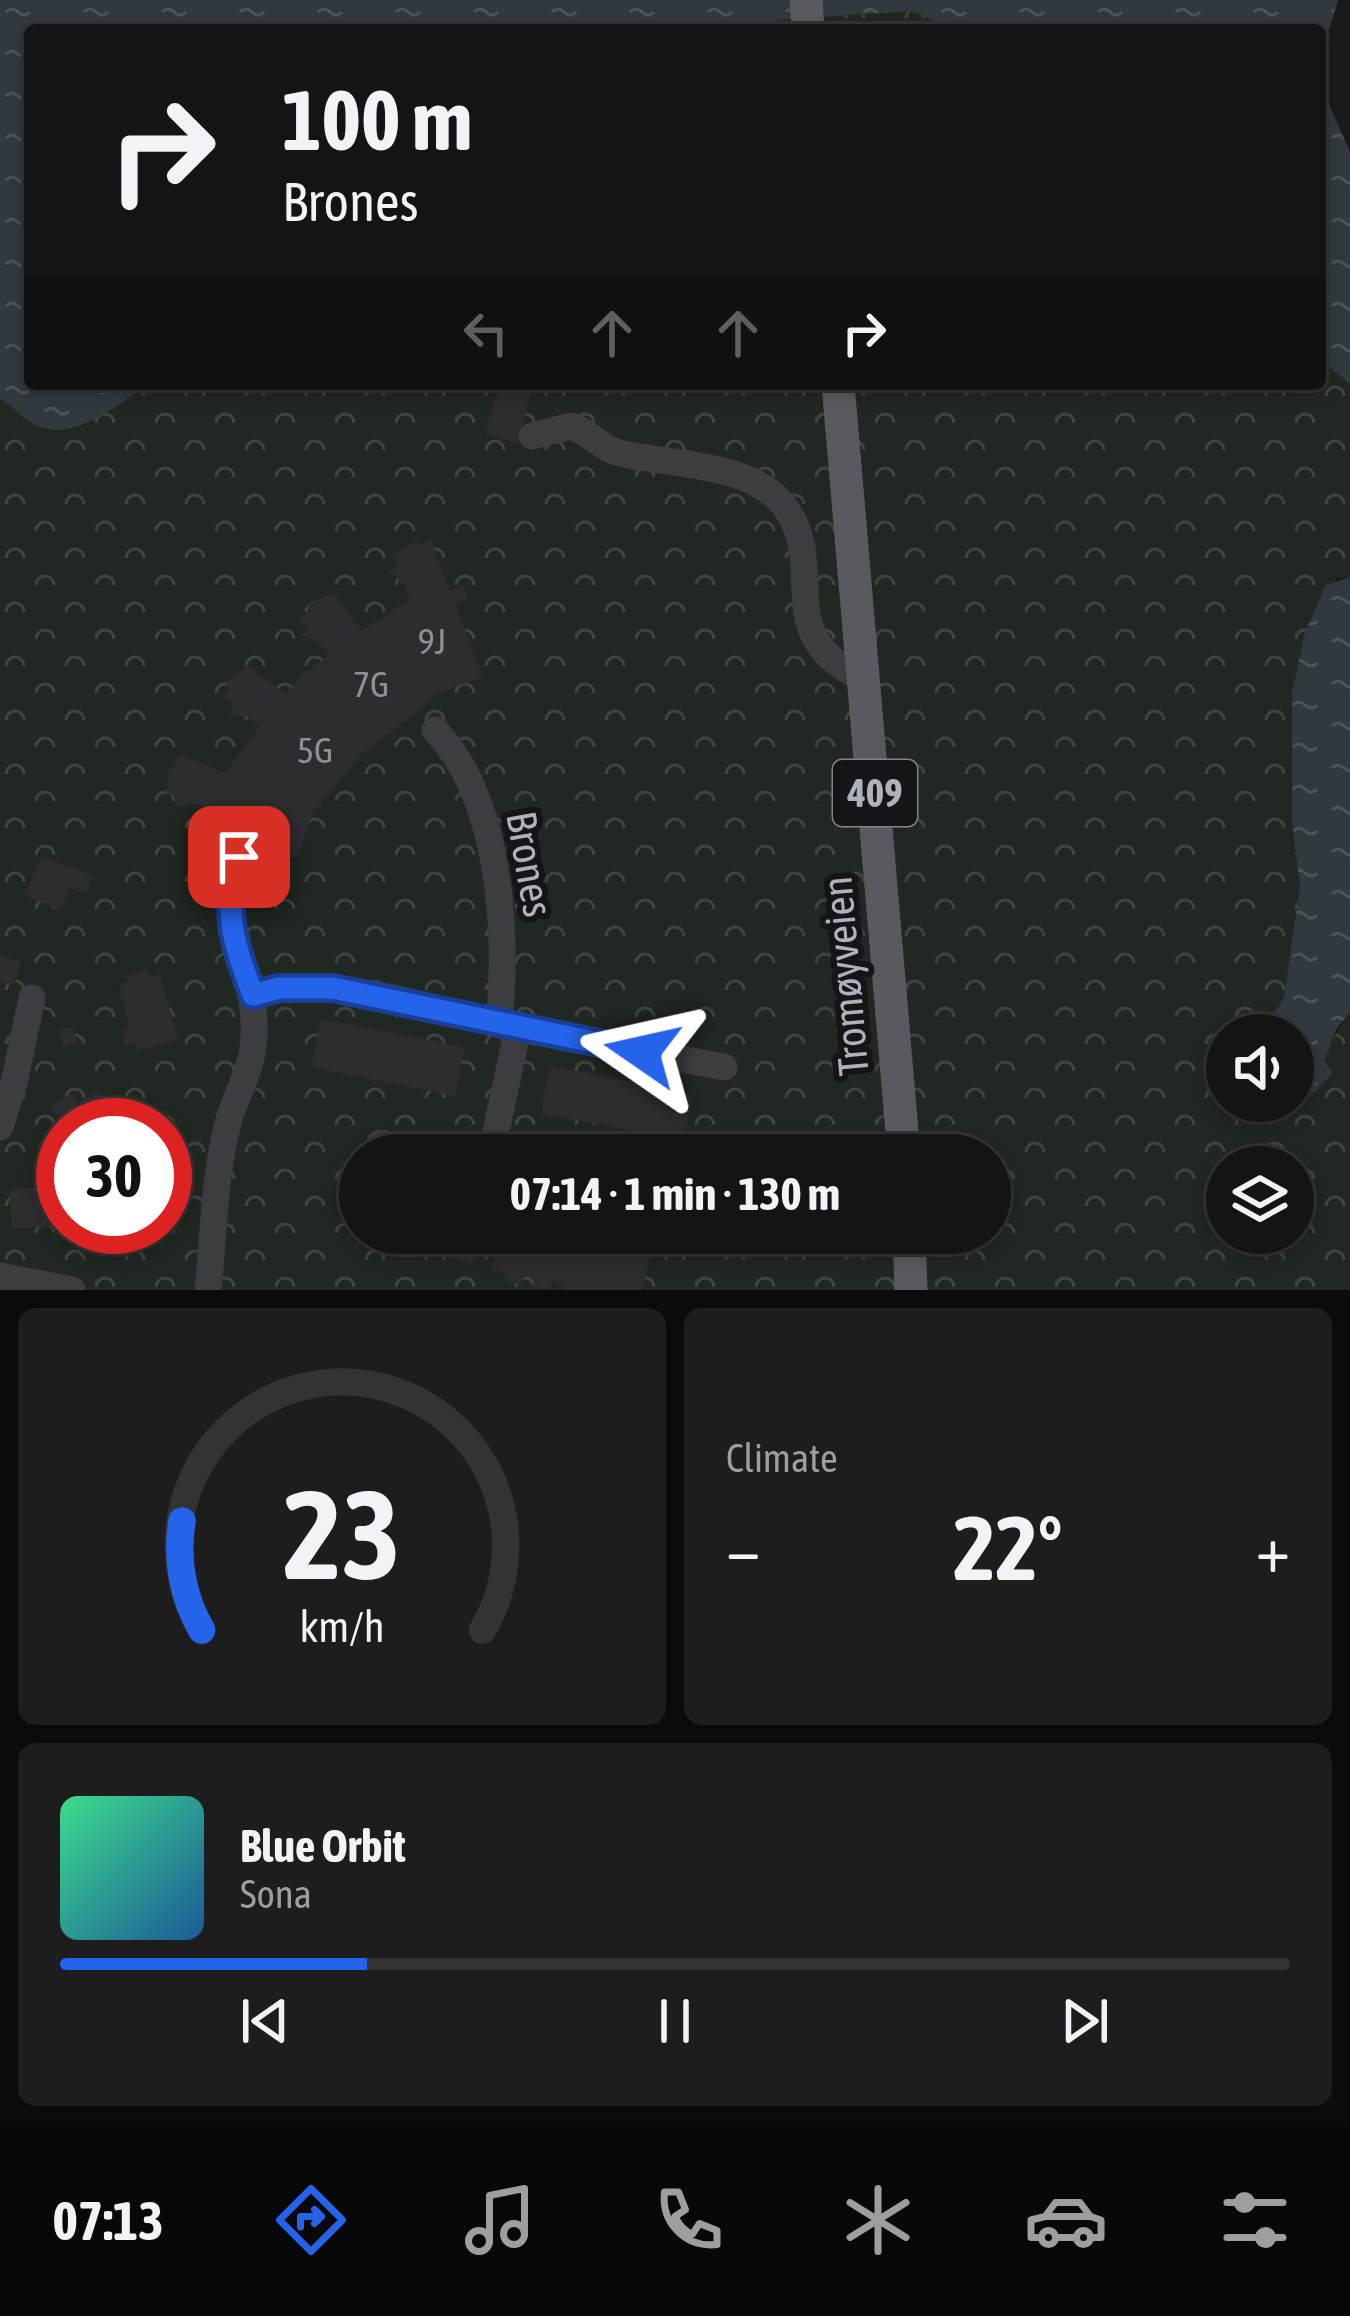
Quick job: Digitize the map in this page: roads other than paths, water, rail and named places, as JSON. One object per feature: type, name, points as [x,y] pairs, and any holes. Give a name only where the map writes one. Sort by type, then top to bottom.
[{"type":"main road","name":"Tromøyveien","points":[[839,390],[902,1134]]},
{"type":"main road","points":[[910,1254],[911,1290]]},
{"type":"street","points":[[532,436],[572,426],[613,452],[715,469],[768,489],[792,519],[800,547],[808,625],[823,652],[844,670],[865,679]]},
{"type":"street","name":"Brones","points":[[435,730],[460,761],[496,874],[508,1026],[494,1134]]},
{"type":"street","points":[[208,1290],[223,1149],[230,1115],[253,1056],[253,995],[232,937],[229,910],[239,857]]},
{"type":"street","points":[[253,995],[279,988],[333,988],[724,1067]]},
{"type":"street","points":[[0,1127],[32,998]]},
{"type":"street","points":[[0,1276],[72,1290]]},
{"type":"water","points":[[0,0],[1338,0],[1326,40],[1326,24],[942,24],[910,11],[763,24],[24,24],[24,390],[140,390],[82,425],[52,430],[28,421],[0,398]]},
{"type":"water","points":[[1326,81],[1328,102],[1350,152],[1350,384],[1326,365]]},
{"type":"water","points":[[1350,577],[1350,1013],[1337,1028],[1324,1061],[1333,1073],[1316,1091],[1314,1014],[1271,1014],[1284,997],[1300,887],[1292,822],[1292,693],[1305,633],[1326,585]]}]
